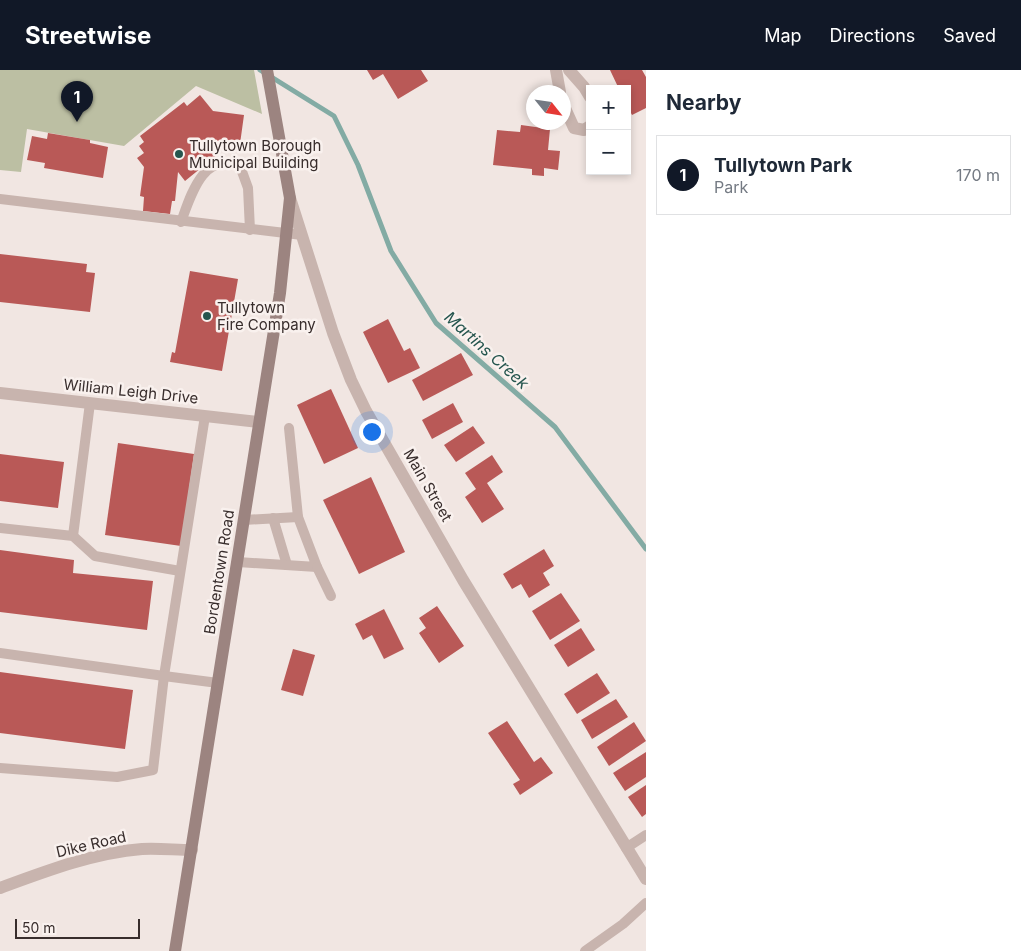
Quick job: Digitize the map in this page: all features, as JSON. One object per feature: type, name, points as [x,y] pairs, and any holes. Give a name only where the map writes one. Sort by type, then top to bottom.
[{"type":"street","name":"Main Street","points":[[267,70],[290,198],[333,333],[351,380],[366,411],[464,580],[646,879]]},
{"type":"street","points":[[556,70],[559,85]]},
{"type":"street","points":[[569,70],[586,90]]},
{"type":"street","points":[[571,121],[574,128],[586,129]]},
{"type":"street","name":"Bordentown Road","points":[[175,951],[280,294],[290,198]]},
{"type":"street","name":"William Leigh Drive","points":[[0,392],[259,422]]},
{"type":"street","name":"Dike Road","points":[[0,888],[77,861],[109,854],[142,849],[192,850]]},
{"type":"lane","points":[[180,222],[202,174],[218,163],[230,162],[240,166],[248,188],[250,230]]},
{"type":"lane","points":[[0,199],[180,222],[302,235]]},
{"type":"lane","points":[[73,536],[90,403]]},
{"type":"lane","points":[[0,768],[117,777],[153,770],[164,676],[205,416]]},
{"type":"lane","points":[[289,428],[298,518],[317,567],[331,596]]},
{"type":"lane","points":[[273,518],[287,565]]},
{"type":"lane","points":[[244,520],[298,518]]},
{"type":"lane","points":[[0,528],[73,536],[95,556],[180,572]]},
{"type":"lane","points":[[238,562],[317,567]]},
{"type":"lane","points":[[0,654],[218,683]]},
{"type":"lane","points":[[626,848],[646,835]]},
{"type":"lane","points":[[585,951],[623,924],[646,902]]},
{"type":"green space","points":[[0,70],[254,70],[262,114],[196,86],[124,146],[27,129],[21,172],[0,170]]},
{"type":"building","points":[[367,70],[421,70],[428,81],[398,99],[383,74],[373,80]]},
{"type":"building","points":[[610,70],[642,70],[646,77],[646,108],[632,115],[631,85],[617,85]]},
{"type":"building","name":"Tullytown Borough Municipal Building","points":[[200,95],[213,111],[244,115],[239,151],[210,147],[217,155],[185,181],[178,172],[175,201],[172,201],[170,214],[143,211],[144,197],[140,196],[144,167],[137,158],[144,153],[139,146],[144,142],[140,136],[184,102],[187,106]]},
{"type":"building","points":[[521,125],[526,126],[526,130],[550,130],[548,150],[560,151],[558,170],[544,168],[544,176],[532,175],[532,169],[493,165],[497,130],[520,132]]},
{"type":"building","points":[[48,133],[90,140],[90,143],[108,147],[103,178],[44,168],[45,163],[27,160],[32,136],[47,139]]},
{"type":"building","points":[[0,254],[87,264],[86,272],[95,273],[90,312],[0,302]]},
{"type":"building","name":"Tullytown Fire Company","points":[[190,271],[238,279],[222,371],[170,362],[172,352],[175,353]]},
{"type":"building","points":[[388,319],[404,351],[410,348],[420,368],[388,383],[363,332]]},
{"type":"building","points":[[461,353],[473,375],[423,401],[412,380]]},
{"type":"building","points":[[331,389],[358,448],[324,464],[297,405]]},
{"type":"building","points":[[453,403],[463,422],[432,439],[422,420]]},
{"type":"building","points":[[473,426],[485,443],[456,462],[444,445]]},
{"type":"building","points":[[118,443],[194,454],[181,546],[105,535]]},
{"type":"building","points":[[0,454],[64,462],[58,508],[0,501]]},
{"type":"building","points":[[492,455],[503,472],[487,483],[504,509],[482,523],[465,497],[476,489],[465,473]]},
{"type":"building","points":[[371,477],[405,552],[359,574],[323,500]]},
{"type":"building","points":[[544,549],[554,566],[543,573],[550,585],[529,598],[521,584],[512,589],[503,574]]},
{"type":"building","points":[[0,550],[74,560],[73,573],[153,581],[147,630],[0,612]]},
{"type":"building","points":[[561,593],[580,621],[550,640],[532,611]]},
{"type":"building","points":[[437,606],[464,646],[439,663],[419,633],[426,628],[419,618]]},
{"type":"building","points":[[384,609],[404,649],[384,659],[372,635],[363,640],[355,624]]},
{"type":"building","points":[[581,628],[595,650],[568,667],[554,645]]},
{"type":"building","points":[[293,649],[315,655],[303,696],[281,690]]},
{"type":"building","points":[[0,672],[133,690],[125,749],[0,733]]},
{"type":"building","points":[[597,673],[610,693],[577,714],[564,694]]},
{"type":"building","points":[[616,699],[628,717],[592,739],[581,720]]},
{"type":"building","points":[[507,721],[534,762],[541,757],[553,773],[520,795],[513,784],[520,780],[488,733]]},
{"type":"building","points":[[634,722],[646,741],[609,766],[597,747]]},
{"type":"building","points":[[646,752],[646,777],[625,791],[613,773]]},
{"type":"building","points":[[646,785],[646,814],[642,817],[628,797]]},
{"type":"waterway","name":"Martins Creek","points":[[260,70],[334,116],[358,165],[391,251],[436,323],[555,427],[646,549]]},
{"type":"place","name":"Tullytown Park","points":[[77,122]]},
{"type":"place","name":"Tullytown Borough Municipal Building","points":[[179,154]]},
{"type":"place","name":"Tullytown Fire Company","points":[[207,316]]}]
